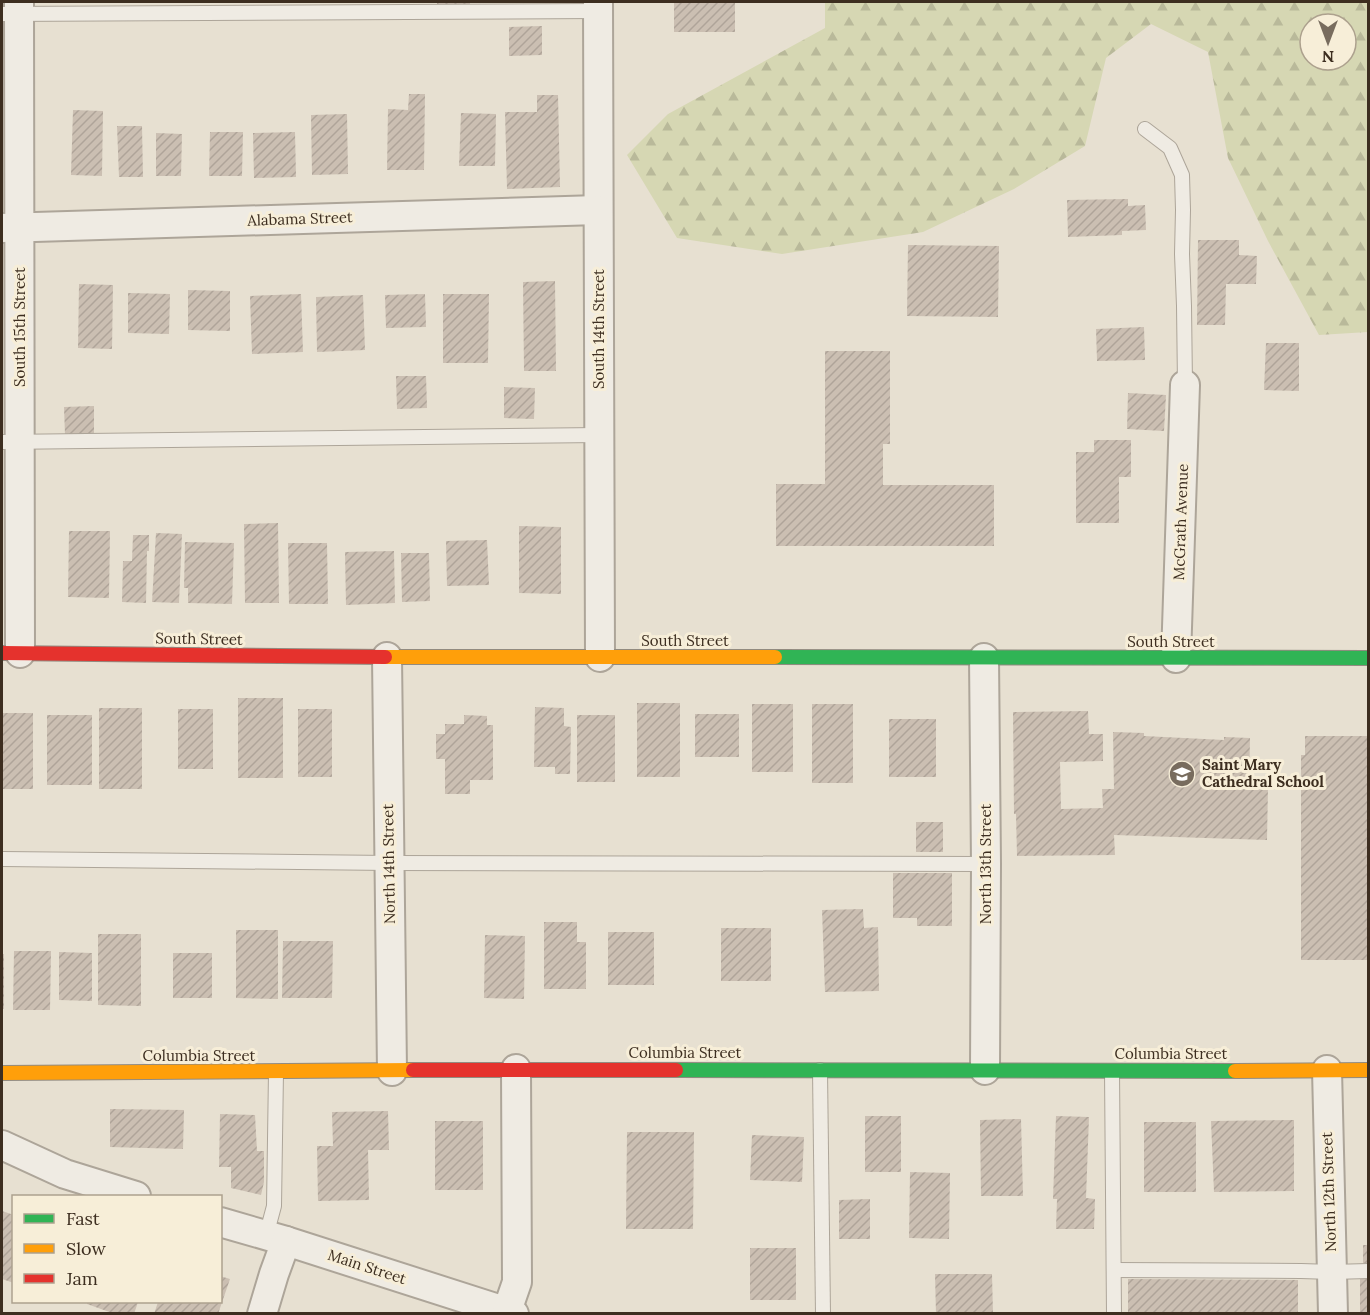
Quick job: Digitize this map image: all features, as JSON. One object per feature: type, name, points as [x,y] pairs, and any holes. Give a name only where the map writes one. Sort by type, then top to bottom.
[{"type":"main road","name":"South Street","points":[[11,653],[387,657],[1368,658]]},
{"type":"main road","name":"Columbia Street","points":[[2,1073],[516,1070],[1368,1070]]},
{"type":"street","name":"South 14th Street","points":[[598,6],[600,657]]},
{"type":"street","name":"South 15th Street","points":[[11,653],[13,10]]},
{"type":"street","name":"Alabama Street","points":[[11,228],[598,210]]},
{"type":"street","name":"McGrath Avenue","points":[[1176,658],[1185,385]]},
{"type":"street","name":"North 14th Street","points":[[387,657],[392,1071]]},
{"type":"street","name":"North 13th Street","points":[[984,658],[985,1070]]},
{"type":"street","points":[[510,1312],[517,1282],[516,1070]]},
{"type":"street","name":"North 12th Street","points":[[1327,1070],[1333,1314]]},
{"type":"street","points":[[2,1145],[65,1174],[130,1195]]},
{"type":"street","name":"Main Street","points":[[222,1223],[510,1312]]},
{"type":"street","points":[[262,1314],[273,1274],[276,1239]]},
{"type":"lane","points":[[13,10],[598,6]]},
{"type":"lane","points":[[1145,129],[1170,148],[1182,175],[1185,385]]},
{"type":"lane","points":[[11,442],[599,435]]},
{"type":"lane","points":[[2,859],[389,863],[986,864]]},
{"type":"lane","points":[[820,1070],[823,1314]]},
{"type":"lane","points":[[1112,1071],[1114,1314]]},
{"type":"lane","points":[[276,1072],[273,1206],[276,1239]]},
{"type":"lane","points":[[1114,1270],[1368,1271]]},
{"type":"green space","points":[[825,2],[1368,2],[1368,332],[1319,335],[1268,241],[1228,158],[1208,52],[1151,24],[1106,58],[1085,146],[1014,189],[923,232],[782,254],[677,238],[627,155],[668,114],[825,28]]},
{"type":"building","points":[[437,2],[470,2],[470,7],[437,8]]},
{"type":"building","points":[[674,2],[735,2],[735,32],[674,32]]},
{"type":"building","points":[[542,26],[542,55],[509,56],[509,27]]},
{"type":"building","points":[[409,94],[425,94],[424,170],[387,170],[388,109],[408,110]]},
{"type":"building","points":[[537,95],[558,95],[560,187],[507,189],[505,112],[537,112]]},
{"type":"building","points":[[73,110],[103,111],[102,176],[71,175]]},
{"type":"building","points":[[461,113],[496,114],[495,166],[459,166]]},
{"type":"building","points":[[347,114],[348,174],[312,175],[311,115]]},
{"type":"building","points":[[117,126],[142,126],[143,177],[119,177]]},
{"type":"building","points":[[210,132],[243,132],[242,176],[209,176]]},
{"type":"building","points":[[295,132],[296,177],[254,178],[253,133]]},
{"type":"building","points":[[156,133],[182,134],[181,176],[156,176]]},
{"type":"building","points":[[1128,199],[1128,206],[1145,205],[1146,230],[1122,231],[1122,235],[1068,237],[1067,200]]},
{"type":"building","points":[[1198,240],[1239,240],[1239,255],[1257,256],[1256,284],[1226,284],[1225,325],[1197,325]]},
{"type":"building","points":[[908,245],[999,246],[998,317],[907,316]]},
{"type":"building","points":[[555,281],[556,371],[524,371],[523,282]]},
{"type":"building","points":[[79,284],[113,285],[112,349],[78,348]]},
{"type":"building","points":[[188,290],[230,291],[230,331],[188,330]]},
{"type":"building","points":[[128,293],[170,294],[169,334],[128,333]]},
{"type":"building","points":[[301,294],[303,352],[252,354],[250,296]]},
{"type":"building","points":[[425,294],[426,327],[386,328],[385,295]]},
{"type":"building","points":[[443,294],[489,294],[488,363],[443,363]]},
{"type":"building","points":[[363,295],[365,350],[317,352],[316,297]]},
{"type":"building","points":[[1144,327],[1145,360],[1097,361],[1096,329]]},
{"type":"building","points":[[1266,343],[1299,343],[1299,391],[1264,390]]},
{"type":"building","points":[[825,351],[890,351],[890,444],[883,444],[883,485],[994,485],[994,546],[776,546],[776,484],[825,484]]},
{"type":"building","points":[[396,376],[426,376],[427,408],[397,409]]},
{"type":"building","points":[[504,387],[535,388],[534,419],[504,418]]},
{"type":"building","points":[[1128,393],[1166,395],[1164,431],[1127,429]]},
{"type":"building","points":[[94,406],[94,434],[65,435],[64,407]]},
{"type":"building","points":[[1094,440],[1131,440],[1131,477],[1119,477],[1119,523],[1076,523],[1076,452],[1094,452]]},
{"type":"building","points":[[278,523],[279,603],[245,603],[244,524]]},
{"type":"building","points":[[519,526],[561,527],[561,594],[519,593]]},
{"type":"building","points":[[69,531],[110,531],[109,598],[68,597]]},
{"type":"building","points":[[156,533],[182,534],[179,603],[152,602]]},
{"type":"building","points":[[133,535],[149,535],[146,603],[122,602],[123,561],[132,561]]},
{"type":"building","points":[[487,540],[489,585],[447,586],[446,541]]},
{"type":"building","points":[[185,542],[234,543],[232,604],[188,603],[188,588],[184,588]]},
{"type":"building","points":[[288,543],[327,543],[328,604],[289,604]]},
{"type":"building","points":[[394,551],[395,603],[346,605],[345,552]]},
{"type":"building","points":[[401,553],[429,553],[430,601],[402,602]]},
{"type":"building","points":[[238,698],[283,698],[283,778],[238,778]]},
{"type":"building","points":[[637,703],[680,703],[680,777],[637,777]]},
{"type":"building","points":[[752,704],[793,704],[793,772],[752,772]]},
{"type":"building","points":[[812,704],[853,704],[853,783],[812,783]]},
{"type":"building","points":[[535,707],[564,708],[564,726],[571,727],[570,774],[555,774],[555,767],[534,767]]},
{"type":"building","points":[[99,708],[142,708],[142,789],[99,789]]},
{"type":"building","points":[[178,709],[213,709],[213,769],[178,769]]},
{"type":"building","points":[[298,709],[332,709],[332,777],[298,777]]},
{"type":"building","name":"Saint Mary Cathedral School","points":[[1088,711],[1089,734],[1103,734],[1103,761],[1060,762],[1061,809],[1103,808],[1102,789],[1114,789],[1113,732],[1224,740],[1224,737],[1250,738],[1249,787],[1268,787],[1267,840],[1114,835],[1115,855],[1017,856],[1016,814],[1014,814],[1013,712]]},
{"type":"building","points":[[2,713],[33,713],[33,789],[2,789]]},
{"type":"building","points":[[695,714],[739,714],[739,757],[695,757]]},
{"type":"building","points":[[47,715],[92,715],[92,785],[47,785]]},
{"type":"building","points":[[464,715],[487,716],[487,725],[493,725],[493,780],[470,780],[470,794],[445,794],[445,759],[436,759],[436,734],[445,734],[445,724],[464,724]]},
{"type":"building","points":[[577,715],[615,715],[615,782],[577,782]]},
{"type":"building","points":[[889,719],[936,719],[936,777],[889,777]]},
{"type":"building","points":[[1305,736],[1368,736],[1368,960],[1301,960],[1301,755],[1305,755]]},
{"type":"building","points":[[916,822],[943,822],[943,852],[916,852]]},
{"type":"building","points":[[893,873],[952,873],[952,926],[917,926],[917,918],[893,918]]},
{"type":"building","points":[[863,909],[864,928],[878,927],[879,991],[825,992],[822,910]]},
{"type":"building","points":[[544,922],[577,922],[577,942],[586,942],[586,989],[544,989]]},
{"type":"building","points":[[721,928],[771,928],[771,981],[721,981]]},
{"type":"building","points":[[236,930],[278,930],[278,999],[236,998]]},
{"type":"building","points":[[608,932],[654,932],[654,985],[608,985]]},
{"type":"building","points":[[98,934],[141,934],[141,1006],[98,1005]]},
{"type":"building","points":[[485,935],[525,936],[524,999],[484,998]]},
{"type":"building","points":[[283,941],[333,941],[332,998],[282,998]]},
{"type":"building","points":[[14,951],[51,951],[50,1010],[13,1010]]},
{"type":"building","points":[[59,952],[92,953],[92,1001],[59,1000]]},
{"type":"building","points":[[173,953],[212,953],[212,998],[173,998]]},
{"type":"building","points":[[2,954],[4,954],[4,1009],[2,1009]]},
{"type":"building","points":[[110,1109],[184,1110],[183,1149],[110,1147]]},
{"type":"building","points":[[388,1111],[389,1150],[368,1150],[369,1200],[318,1201],[317,1146],[333,1146],[332,1112]]},
{"type":"building","points":[[220,1114],[255,1115],[257,1151],[264,1151],[264,1182],[261,1195],[231,1188],[231,1167],[219,1167]]},
{"type":"building","points":[[865,1116],[901,1116],[901,1172],[865,1172]]},
{"type":"building","points":[[1056,1116],[1089,1117],[1086,1198],[1095,1199],[1094,1229],[1056,1229],[1057,1199],[1053,1199]]},
{"type":"building","points":[[1021,1119],[1023,1196],[981,1196],[980,1120]]},
{"type":"building","points":[[1294,1120],[1294,1191],[1214,1192],[1211,1121]]},
{"type":"building","points":[[435,1121],[483,1121],[483,1190],[435,1190]]},
{"type":"building","points":[[1144,1122],[1196,1122],[1196,1192],[1144,1192]]},
{"type":"building","points":[[627,1132],[694,1132],[693,1229],[626,1229]]},
{"type":"building","points":[[752,1135],[804,1137],[802,1182],[750,1180]]},
{"type":"building","points":[[910,1172],[950,1173],[949,1239],[909,1238]]},
{"type":"building","points":[[870,1199],[870,1239],[839,1239],[839,1200]]},
{"type":"building","points":[[2,1211],[12,1214],[12,1282],[2,1279]]},
{"type":"building","points":[[1363,1245],[1368,1245],[1368,1263],[1363,1263]]},
{"type":"building","points":[[750,1248],[796,1248],[796,1300],[750,1300]]},
{"type":"building","points":[[935,1274],[992,1274],[993,1314],[936,1314]]},
{"type":"building","points":[[222,1277],[230,1279],[222,1302]]},
{"type":"building","points":[[1360,1278],[1368,1278],[1368,1314],[1360,1314]]},
{"type":"building","points":[[1128,1279],[1298,1280],[1298,1314],[1128,1314]]},
{"type":"building","points":[[138,1303],[134,1314],[115,1314],[87,1304]]},
{"type":"building","points":[[158,1303],[222,1303],[218,1314],[154,1314]]},
{"type":"traffic: fast","points":[[775,657],[1368,658]]},
{"type":"traffic: fast","points":[[676,1070],[1235,1071]]},
{"type":"traffic: slow","points":[[385,657],[775,657]]},
{"type":"traffic: slow","points":[[2,1073],[413,1070]]},
{"type":"traffic: slow","points":[[1235,1071],[1368,1070]]},
{"type":"traffic: jam","points":[[2,653],[385,657]]},
{"type":"traffic: jam","points":[[413,1070],[676,1070]]},
{"type":"place","name":"Saint Mary Cathedral School","points":[[1182,774]]}]
